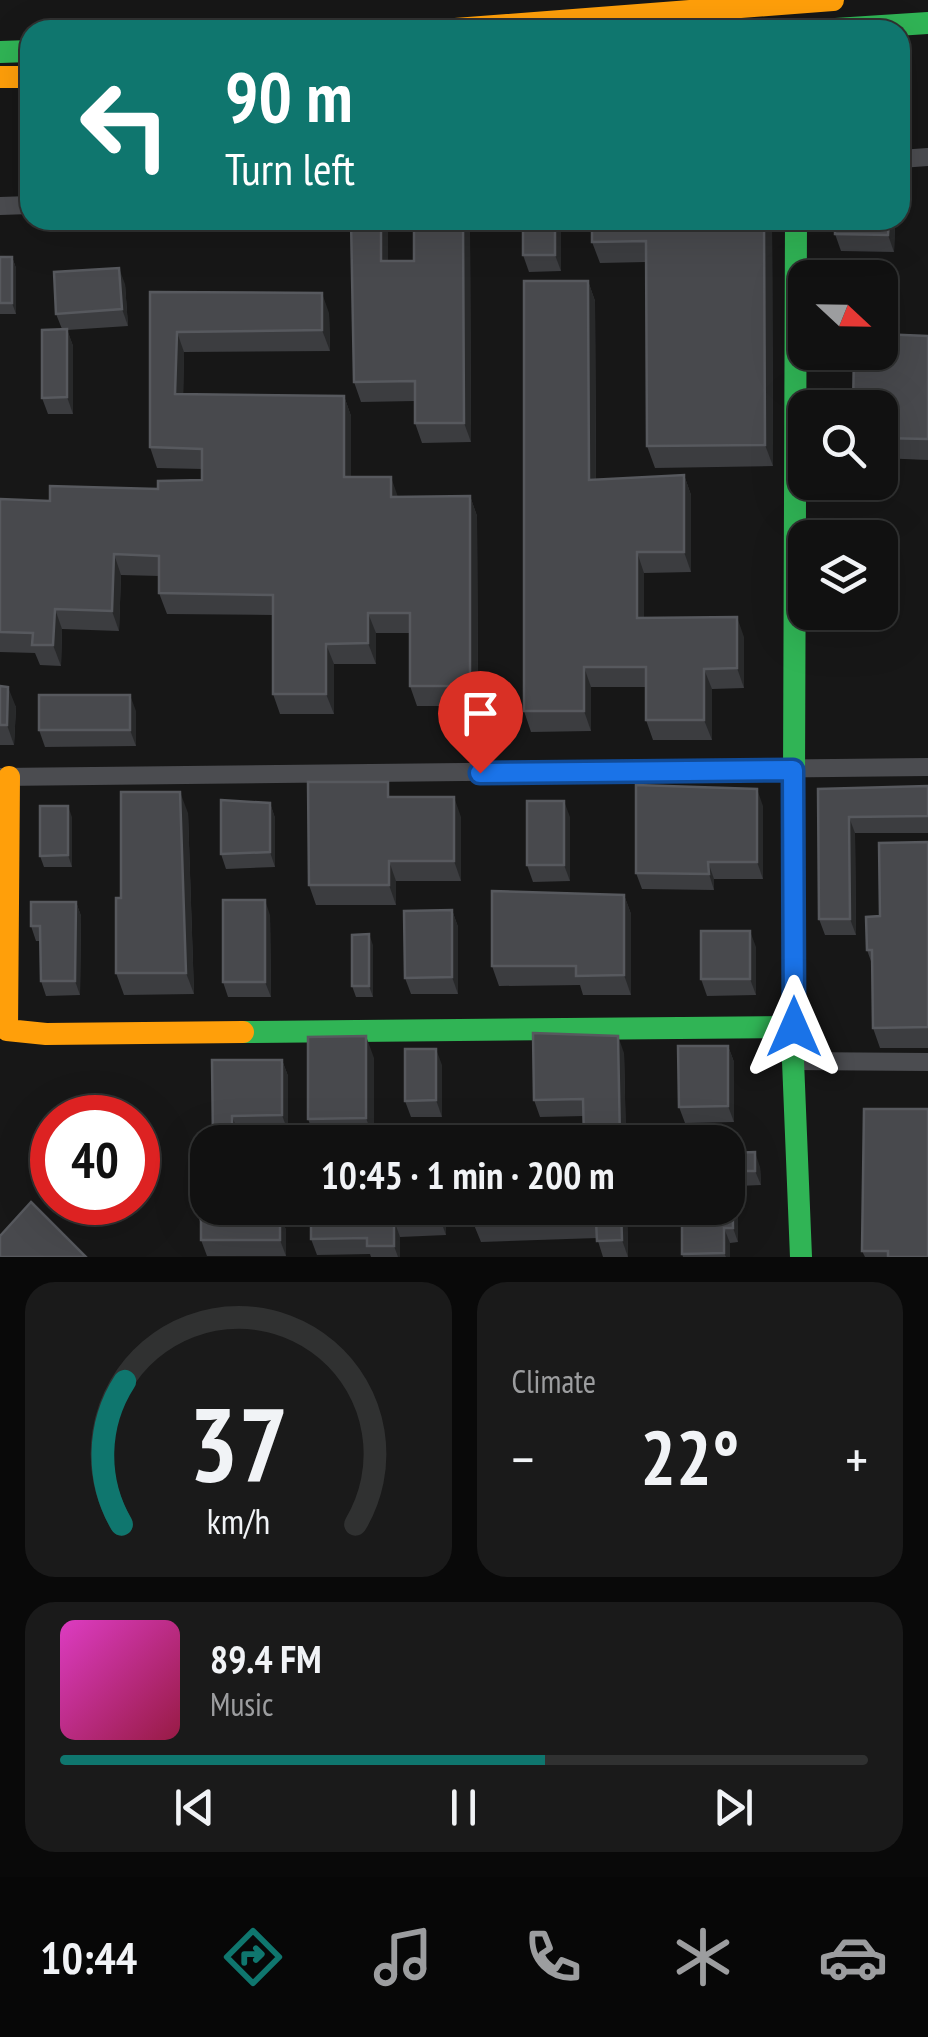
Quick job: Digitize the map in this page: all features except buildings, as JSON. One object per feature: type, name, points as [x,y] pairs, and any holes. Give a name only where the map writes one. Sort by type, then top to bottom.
[{"type":"main road","points":[[520,20],[613,8],[833,0]]},
{"type":"main road","points":[[796,230],[793,1061],[800,1257]]},
{"type":"main road","points":[[4,777],[4,1030],[46,1034],[794,1027]]},
{"type":"street","points":[[4,777],[928,767]]},
{"type":"street","points":[[793,1061],[928,1062]]},
{"type":"traffic: fast","points":[[910,24],[928,23]]},
{"type":"traffic: fast","points":[[0,52],[20,51]]},
{"type":"traffic: fast","points":[[796,230],[793,1061],[801,1257]]},
{"type":"traffic: fast","points":[[243,1032],[794,1027]]},
{"type":"traffic: slow","points":[[572,20],[833,0]]},
{"type":"traffic: slow","points":[[0,77],[20,77]]},
{"type":"traffic: slow","points":[[9,777],[7,1030],[46,1034],[243,1032]]},
{"type":"route","points":[[480,773],[793,770],[794,1027]]}]
